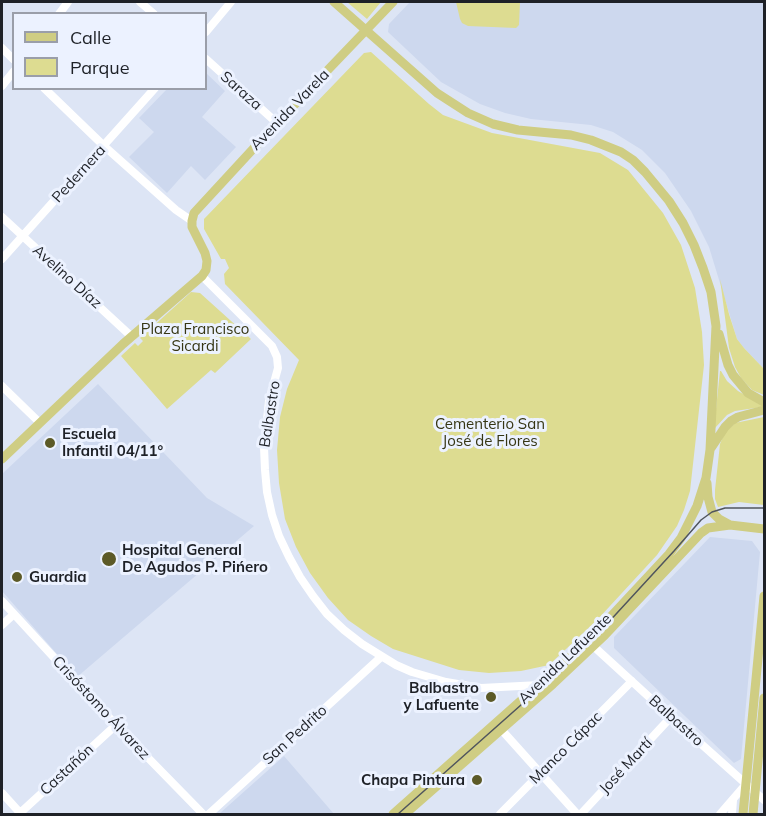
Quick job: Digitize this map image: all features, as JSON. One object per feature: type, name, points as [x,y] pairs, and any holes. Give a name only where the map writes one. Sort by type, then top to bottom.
[{"type":"main road","points":[[334,2],[437,93],[468,113],[493,124],[518,130],[571,135],[591,140],[621,152],[633,160],[657,185],[683,223],[690,238],[703,268],[716,326],[733,375],[748,393],[765,402]]},
{"type":"main road","name":"Avenida Varela","points":[[192,221],[194,213],[393,2]]},
{"type":"main road","points":[[2,459],[132,337],[202,276],[206,270],[206,257],[194,232],[192,221]]},
{"type":"main road","points":[[710,450],[716,326]]},
{"type":"main road","name":"Avenida Lafuente","points":[[393,814],[553,684],[591,643],[681,538],[698,506],[706,478],[710,450],[724,427],[738,417],[765,410]]},
{"type":"main road","name":"Avenida Lafuente","points":[[706,478],[712,512],[730,525]]},
{"type":"main road","name":"Avenida Lafuente","points":[[405,814],[499,726],[538,685],[619,621],[700,533],[708,528],[730,525],[765,529]]},
{"type":"main road","points":[[743,814],[765,596]]},
{"type":"main road","points":[[753,814],[765,698]]},
{"type":"street","points":[[140,2],[152,12]]},
{"type":"street","points":[[207,31],[231,2]]},
{"type":"street","name":"Saraza","points":[[207,60],[277,123]]},
{"type":"street","points":[[2,86],[12,74]]},
{"type":"street","points":[[46,90],[104,146],[176,210],[192,221]]},
{"type":"street","name":"Pedernera","points":[[2,259],[153,90]]},
{"type":"street","name":"Avelino Díaz","points":[[2,217],[132,337]]},
{"type":"street","name":"Balbastro","points":[[202,276],[272,346],[277,357],[278,368],[269,401],[264,447],[267,492],[279,537],[300,578],[327,614],[381,657],[429,678],[464,686],[499,688],[553,684]]},
{"type":"street","points":[[2,386],[40,423]]},
{"type":"street","name":"Crisóstomo Álvarez","points":[[2,601],[202,814]]},
{"type":"street","points":[[2,625],[14,614]]},
{"type":"street","name":"Balbastro","points":[[591,643],[765,800]]},
{"type":"street","name":"San Pedrito","points":[[209,814],[381,657]]},
{"type":"street","name":"Manco Cápac","points":[[500,814],[632,681]]},
{"type":"street","name":"José Martí","points":[[579,814],[671,717]]},
{"type":"street","name":"Castañón","points":[[20,814],[116,725]]},
{"type":"street","points":[[499,726],[579,814]]},
{"type":"street","points":[[720,814],[746,784]]},
{"type":"street","points":[[2,793],[20,814]]},
{"type":"street","points":[[732,814],[733,800]]},
{"type":"shaded area","points":[[410,2],[764,2],[764,369],[737,339],[709,247],[691,211],[665,173],[642,150],[613,132],[591,125],[531,119],[505,113],[480,104],[441,82],[388,32],[389,24]]},
{"type":"shaded area","points":[[207,74],[225,91],[202,117],[236,147],[205,180],[191,166],[167,193],[129,157],[154,132],[139,118],[166,90],[207,90]]},
{"type":"shaded area","name":"Hospital General De Agudos P. Pińero","points":[[98,384],[207,498],[254,526],[77,677],[2,591],[2,474]]},
{"type":"shaded area","points":[[710,537],[752,541],[760,552],[741,759],[734,763],[614,648],[614,637]]},
{"type":"shaded area","points":[[284,756],[334,814],[219,814]]},
{"type":"green space","points":[[347,2],[381,2],[367,19]]},
{"type":"green space","points":[[456,2],[520,2],[519,25],[516,28],[468,26],[460,19]]},
{"type":"green space","name":"Cementerio San José de Flores","points":[[371,52],[443,115],[492,133],[600,153],[628,170],[663,213],[681,245],[695,288],[702,332],[704,365],[690,491],[684,510],[677,526],[657,555],[598,619],[549,665],[521,671],[489,673],[459,670],[393,649],[348,620],[328,598],[310,573],[285,519],[279,483],[277,450],[280,417],[287,389],[299,360],[225,284],[224,274],[229,268],[225,259],[221,259],[204,229],[204,219],[364,53]]},
{"type":"green space","points":[[720,279],[737,339],[764,369],[764,395],[752,390],[735,367],[729,348]]},
{"type":"green space","name":"Plaza Francisco Sicardi","points":[[191,292],[200,293],[251,339],[215,373],[211,370],[167,409],[121,356],[135,343],[138,346],[143,341],[140,338]]},
{"type":"green space","points":[[720,371],[738,391],[762,407],[735,411],[727,415],[714,428]]},
{"type":"green space","points":[[764,417],[764,505],[739,502],[718,507],[715,490],[720,444],[725,432],[735,423]]},
{"type":"tram line","points":[[398,814],[583,650],[701,520],[712,512],[725,508],[764,508]]},
{"type":"place","name":"Escuela Infantil 04/11°","points":[[50,443]]},
{"type":"place","name":"Hospital General De Agudos P. Pińero","points":[[109,559]]},
{"type":"place","name":"Guardia","points":[[17,577]]},
{"type":"place","name":"Balbastro y Lafuente","points":[[491,697]]},
{"type":"place","name":"Chapa Pintura","points":[[477,780]]}]
